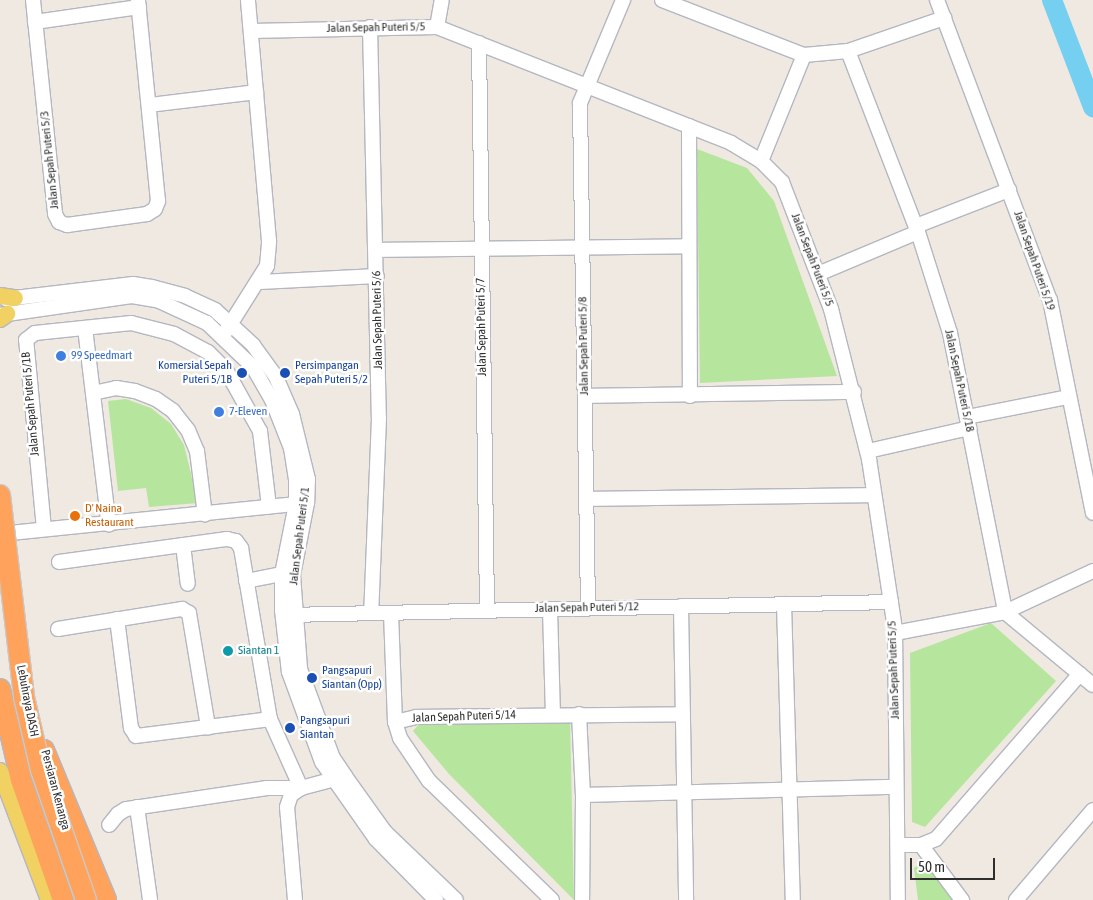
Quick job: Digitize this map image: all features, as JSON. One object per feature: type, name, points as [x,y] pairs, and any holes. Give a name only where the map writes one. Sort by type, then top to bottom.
[{"type":"highway","name":"Lebuhraya DASH","points":[[0,495],[24,697],[41,770],[88,900]]},
{"type":"highway","name":"Lebuhraya DASH","points":[[0,689],[21,780],[63,900]]},
{"type":"highway","points":[[44,750],[91,870],[106,900]]},
{"type":"main road","name":"Persiaran Kenanga","points":[[0,561],[16,653],[70,845],[88,900]]},
{"type":"main road","points":[[0,771],[49,900]]},
{"type":"street","name":"Jalan Sepah Puteri 5/3","points":[[33,0],[55,214],[59,222],[76,224],[147,214],[155,209],[158,201],[138,4]]},
{"type":"street","points":[[223,336],[260,282],[267,266],[269,240],[248,0]]},
{"type":"street","points":[[437,27],[442,0]]},
{"type":"street","name":"Jalan Sepah Puteri 5/8","points":[[588,608],[588,499],[580,104],[623,0]]},
{"type":"street","points":[[662,0],[804,55],[848,51],[944,18]]},
{"type":"street","name":"Jalan Sepah Puteri 5/19","points":[[937,0],[1050,300],[1068,397],[1093,513]]},
{"type":"street","points":[[35,22],[138,4]]},
{"type":"street","name":"Jalan Sepah Puteri 5/6","points":[[370,27],[379,418],[371,613]]},
{"type":"street","name":"Jalan Sepah Puteri 5/5","points":[[251,31],[437,27],[731,143],[761,161],[782,182],[818,274],[854,392],[868,451],[895,633],[898,900]]},
{"type":"street","name":"Jalan Sepah Puteri 5/7","points":[[479,43],[487,611]]},
{"type":"street","name":"Jalan Sepah Puteri 5/18","points":[[848,51],[917,229],[950,333],[1006,612]]},
{"type":"street","points":[[761,161],[804,55]]},
{"type":"street","points":[[149,105],[256,92]]},
{"type":"street","points":[[689,126],[687,246],[690,396]]},
{"type":"street","points":[[818,274],[1009,190]]},
{"type":"street","points":[[376,250],[687,246]]},
{"type":"street","points":[[260,282],[377,276]]},
{"type":"street","name":"Jalan Sepah Puteri 5/1","points":[[4,307],[133,284],[185,296],[215,310],[253,345],[276,377],[292,414],[302,446],[308,479],[301,504],[288,615],[300,669],[339,778],[385,832],[456,900]]},
{"type":"street","points":[[4,307],[132,296],[181,309],[223,336],[253,367],[272,400],[291,448],[301,504],[282,574],[288,615]]},
{"type":"street","name":"Jalan Sepah Puteri 5/1B","points":[[44,529],[26,340],[35,333],[131,323],[174,334],[208,352],[226,370],[242,394],[260,431],[269,506]]},
{"type":"street","points":[[85,328],[109,525]]},
{"type":"street","points":[[93,392],[116,388],[135,391],[156,399],[173,411],[188,430],[197,451],[205,515]]},
{"type":"street","points":[[585,396],[690,396],[854,392]]},
{"type":"street","points":[[868,451],[1068,397]]},
{"type":"street","points":[[588,499],[874,495]]},
{"type":"street","points":[[0,534],[109,525],[301,504]]},
{"type":"street","points":[[59,562],[183,545],[236,541],[240,548],[270,719],[302,788]]},
{"type":"street","points":[[183,545],[188,584]]},
{"type":"street","points":[[895,633],[1006,612],[1093,571]]},
{"type":"street","points":[[246,581],[282,574]]},
{"type":"street","name":"Jalan Sepah Puteri 5/12","points":[[288,615],[891,602]]},
{"type":"street","points":[[784,604],[793,900]]},
{"type":"street","points":[[681,606],[686,900]]},
{"type":"street","points":[[58,629],[182,609],[189,613],[208,727]]},
{"type":"street","points":[[550,609],[552,714]]},
{"type":"street","points":[[391,612],[395,722]]},
{"type":"street","points":[[1006,612],[1093,685]]},
{"type":"street","points":[[117,619],[133,733],[147,737],[270,719]]},
{"type":"street","points":[[898,845],[921,845],[936,838],[1080,674]]},
{"type":"street","points":[[579,714],[583,795],[582,900]]},
{"type":"street","name":"Jalan Sepah Puteri 5/14","points":[[552,900],[429,781],[400,738],[395,722],[416,717],[683,714]]},
{"type":"street","points":[[109,825],[118,814],[136,807],[267,788],[302,788],[339,778],[376,839],[436,900]]},
{"type":"street","points":[[583,795],[896,786]]},
{"type":"street","points":[[295,900],[287,807],[291,795],[302,788]]},
{"type":"street","points":[[136,807],[150,900]]},
{"type":"street","points":[[1016,900],[1093,810]]},
{"type":"street","points":[[921,845],[962,900]]},
{"type":"green space","points":[[697,149],[747,168],[774,201],[837,376],[700,383]]},
{"type":"green space","points":[[126,399],[151,408],[171,424],[184,445],[198,503],[149,507],[146,488],[118,491],[108,401]]},
{"type":"green space","points":[[991,623],[1056,681],[925,827],[912,822],[910,653]]},
{"type":"green space","points":[[570,719],[574,900],[449,774],[413,731],[421,722]]},
{"type":"green space","points":[[923,862],[954,900],[918,900],[914,868]]},
{"type":"waterway","points":[[1052,0],[1093,107]]},
{"type":"place","name":"99 Speedmart","points":[[61,356]]},
{"type":"place","name":"Komersial Sepah Puteri 5/1B","points":[[242,373]]},
{"type":"place","name":"Persimpangan Sepah Puteri 5/2","points":[[285,373]]},
{"type":"place","name":"7-Eleven","points":[[219,412]]},
{"type":"place","name":"D' Naina Restaurant","points":[[75,516]]},
{"type":"place","name":"Siantan 1","points":[[228,651]]},
{"type":"place","name":"Pangsapuri Siantan (Opp)","points":[[312,678]]},
{"type":"place","name":"Pangsapuri Siantan","points":[[290,728]]}]
